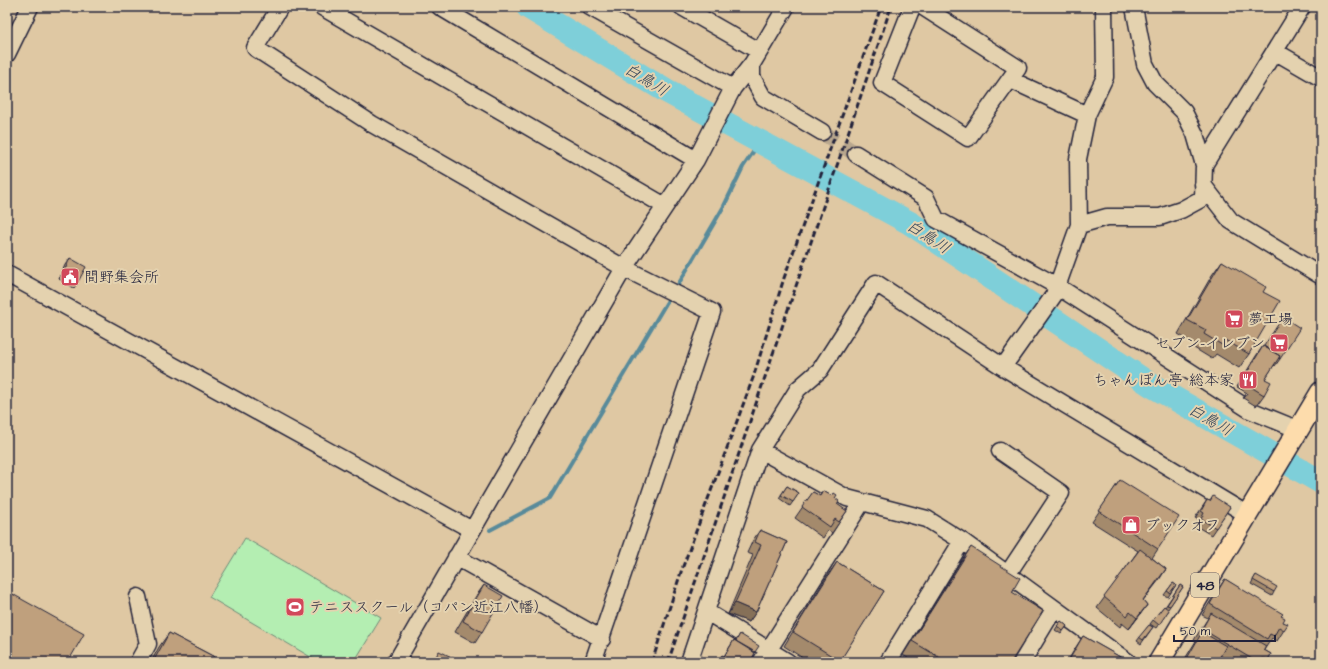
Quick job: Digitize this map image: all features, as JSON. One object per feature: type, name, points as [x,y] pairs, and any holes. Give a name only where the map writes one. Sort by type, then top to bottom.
[{"type":"main road","name":"48","points":[[1159,662],[1321,392]]},
{"type":"street","points":[[7,54],[30,7]]},
{"type":"street","points":[[280,7],[255,48],[372,124],[624,268],[712,312],[593,662]]},
{"type":"street","points":[[322,7],[665,206]]},
{"type":"street","points":[[440,7],[696,160]]},
{"type":"street","points":[[590,7],[733,88]]},
{"type":"street","points":[[682,7],[755,58]]},
{"type":"street","points":[[396,662],[624,268],[696,160],[733,88],[755,58],[786,7]]},
{"type":"street","points":[[912,7],[882,83],[968,138],[1011,80],[1018,68],[923,7]]},
{"type":"street","points":[[1003,367],[1055,291],[1079,225],[1078,159],[1087,115],[1105,77],[1104,7]]},
{"type":"street","points":[[1079,225],[1107,217],[1160,217],[1182,210],[1202,198],[1204,165],[1195,134],[1184,112],[1155,83],[1146,64],[1134,7]]},
{"type":"street","points":[[1204,165],[1276,52],[1302,7]]},
{"type":"street","points":[[1276,52],[1321,78]]},
{"type":"street","points":[[755,58],[752,77],[763,97],[822,132]]},
{"type":"street","points":[[1011,80],[1087,115]]},
{"type":"street","points":[[856,154],[926,198],[936,219],[1250,410],[1297,433]]},
{"type":"street","points":[[1203,185],[1231,221],[1321,276]]},
{"type":"street","points":[[7,274],[472,530]]},
{"type":"street","points":[[689,662],[760,450],[798,389],[820,370],[876,283],[1003,367],[1249,511]]},
{"type":"street","points":[[760,450],[847,498],[927,519],[962,541],[1128,662]]},
{"type":"street","points":[[1000,451],[1061,493],[1007,575]]},
{"type":"street","points":[[764,656],[862,502]]},
{"type":"street","points":[[888,662],[962,541]]},
{"type":"street","points":[[456,557],[602,638]]},
{"type":"street","points":[[138,597],[148,644],[138,662]]},
{"type":"street","points":[[1022,662],[1054,609]]},
{"type":"street","points":[[707,612],[764,656],[788,662]]},
{"type":"green space","name":"テニススクール（コパン近江八幡）","points":[[245,538],[381,618],[354,662],[319,662],[209,597]]},
{"type":"building","points":[[70,258],[86,267],[79,280],[64,272]]},
{"type":"building","points":[[1222,261],[1266,287],[1263,292],[1280,301],[1249,354],[1225,340],[1222,345],[1204,334],[1206,330],[1187,320]]},
{"type":"building","points":[[1283,317],[1300,328],[1280,359],[1280,356],[1264,346]]},
{"type":"building","points":[[1263,346],[1280,356],[1265,379],[1271,382],[1264,395],[1251,387],[1254,382],[1245,376]]},
{"type":"building","name":"ブックオフ","points":[[1120,480],[1179,517],[1158,549],[1099,511]]},
{"type":"building","points":[[787,486],[799,493],[793,502],[781,495]]},
{"type":"building","points":[[823,491],[832,496],[834,493],[837,495],[835,498],[839,501],[837,504],[847,511],[839,522],[835,519],[830,527],[802,507],[813,492],[820,496]]},
{"type":"building","points":[[1213,496],[1230,507],[1216,528],[1201,519],[1204,513],[1201,511],[1207,500],[1210,501]]},
{"type":"building","points":[[760,530],[787,542],[756,612],[735,603],[761,545],[755,542]]},
{"type":"building","points":[[971,547],[1020,578],[1012,592],[1043,611],[1011,662],[947,662],[912,641]]},
{"type":"building","points":[[1140,549],[1166,569],[1143,600],[1147,605],[1137,618],[1130,612],[1127,616],[1104,597]]},
{"type":"building","points":[[837,562],[884,591],[840,661],[793,632]]},
{"type":"building","points":[[1256,575],[1277,587],[1274,592],[1253,580]]},
{"type":"building","points":[[1225,579],[1283,614],[1281,616],[1285,618],[1283,622],[1288,624],[1284,630],[1279,627],[1274,636],[1270,634],[1267,639],[1210,604]]},
{"type":"building","points":[[1173,583],[1176,585],[1170,593],[1167,591]]},
{"type":"building","points":[[484,585],[503,596],[482,632],[463,621]]},
{"type":"building","points":[[1180,585],[1183,587],[1170,606],[1167,605]]},
{"type":"building","points":[[7,591],[84,634],[68,662],[7,662]]},
{"type":"building","points":[[1164,606],[1169,610],[1159,625],[1153,620]]},
{"type":"building","points":[[1211,613],[1266,646],[1264,650],[1271,654],[1268,660],[1263,658],[1261,662],[1257,662],[1202,629]]},
{"type":"building","points":[[1061,621],[1067,626],[1063,631],[1057,626]]},
{"type":"building","points":[[1149,625],[1153,627],[1143,640],[1139,637]]},
{"type":"building","points":[[1202,632],[1226,646],[1217,662],[1185,662]]},
{"type":"building","points":[[169,633],[224,662],[153,662]]},
{"type":"building","points":[[740,634],[759,646],[755,652],[736,641]]},
{"type":"building","points":[[1083,636],[1129,662],[1073,662],[1069,660]]},
{"type":"building","points":[[734,640],[755,653],[750,662],[717,662],[722,655],[724,657]]},
{"type":"building","points":[[439,651],[462,662],[433,662]]},
{"type":"waterway","name":"白鳥川","points":[[528,7],[666,91],[910,223],[1151,385],[1321,482]]},
{"type":"waterway","points":[[675,290],[724,206],[743,167],[760,142]]},
{"type":"waterway","points":[[490,530],[550,498],[671,295]]},
{"type":"tunnel","points":[[822,132],[856,154]]},
{"type":"railway","points":[[652,662],[682,569],[753,378],[784,278],[881,7]]},
{"type":"railway","points":[[668,662],[891,7]]},
{"type":"place","name":"間野集会所","points":[[70,277]]},
{"type":"place","name":"夢工場","points":[[1234,319]]},
{"type":"place","name":"セブン-イレブン","points":[[1279,343]]},
{"type":"place","name":"ちゃんぽん亭 総本家","points":[[1248,380]]},
{"type":"place","name":"ブックオフ","points":[[1131,525]]},
{"type":"place","name":"テニススクール（コパン近江八幡）","points":[[295,607]]}]
